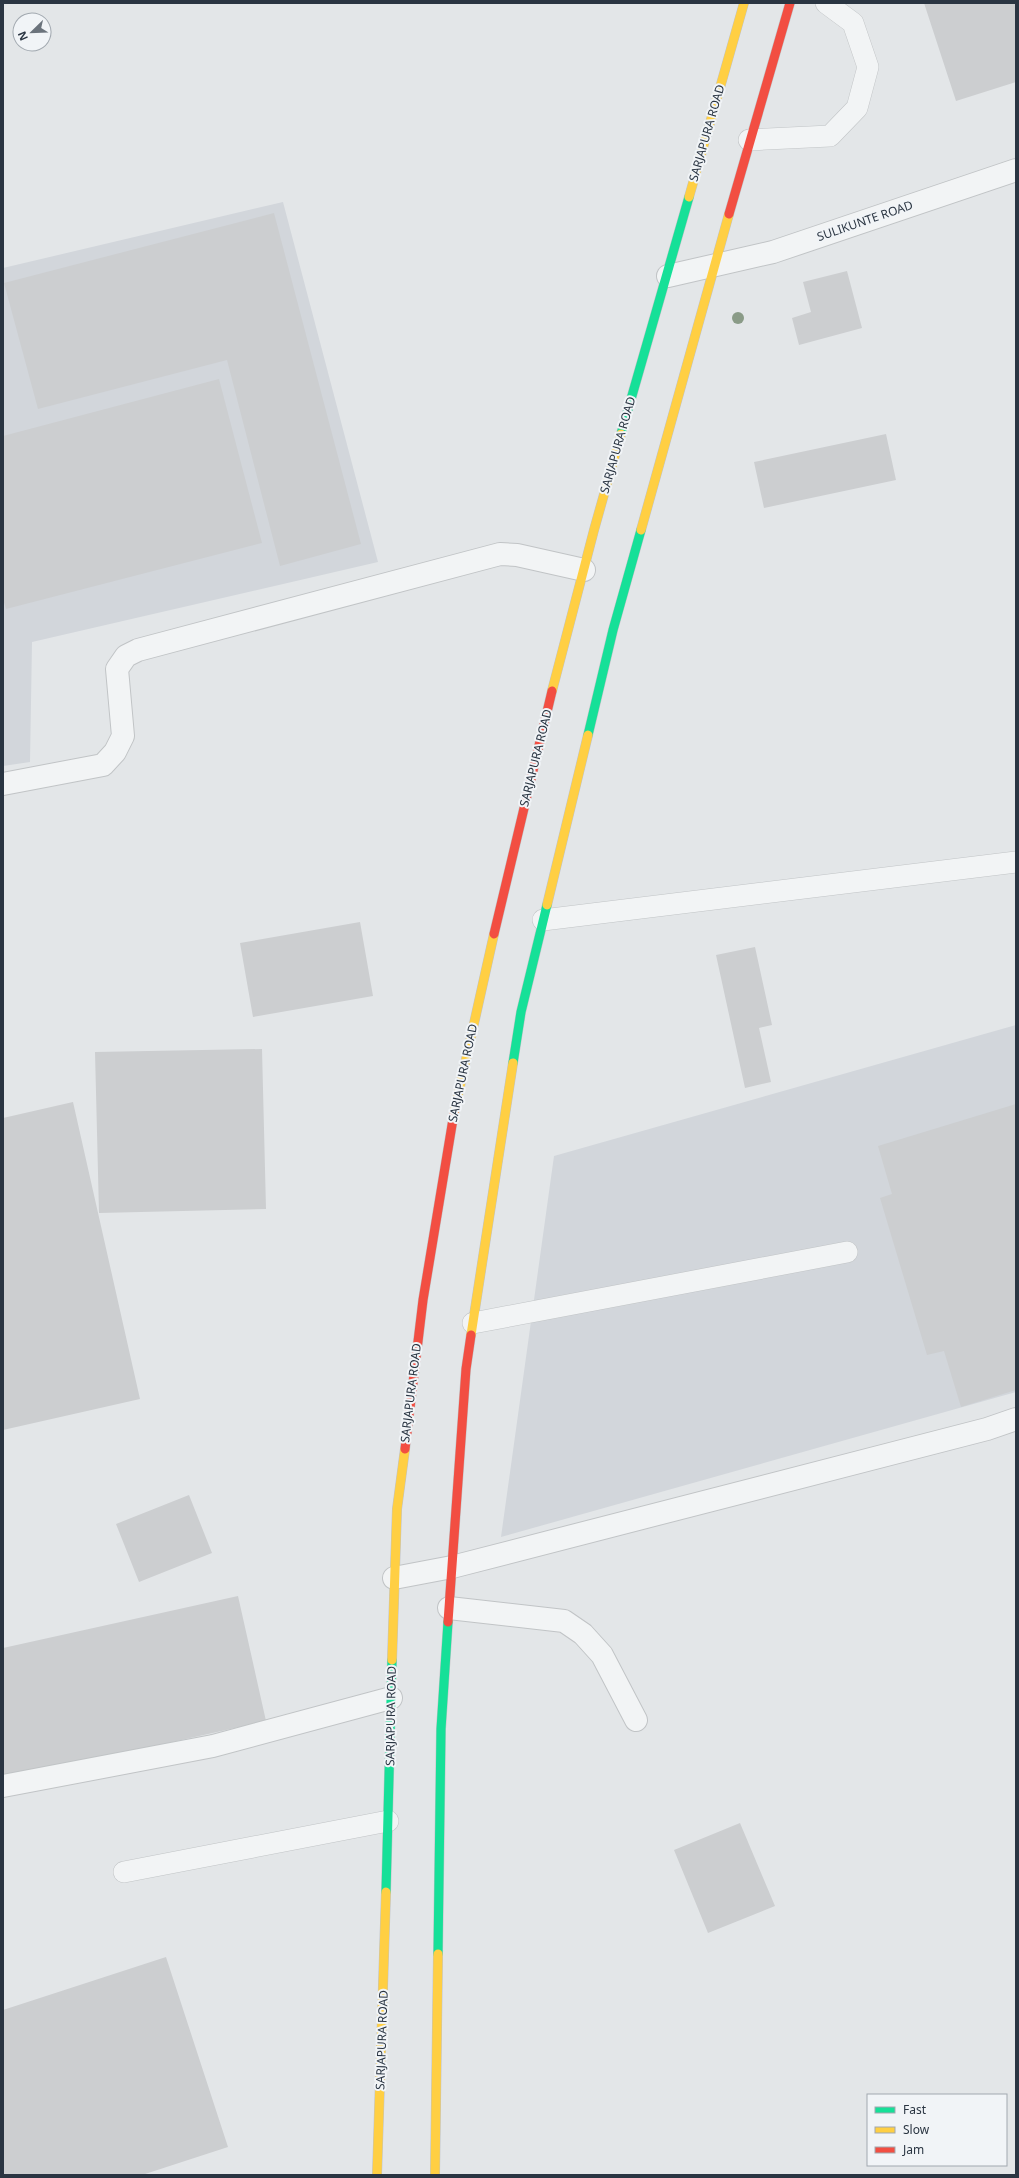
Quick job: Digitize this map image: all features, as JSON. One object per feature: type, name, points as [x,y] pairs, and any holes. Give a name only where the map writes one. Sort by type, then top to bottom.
[{"type":"main road","name":"SARJAPURA ROAD","points":[[377,2175],[397,1509],[422,1308],[457,1092],[540,738],[584,570],[744,3]]},
{"type":"main road","points":[[434,2175],[441,1729],[466,1369],[521,1012],[613,630],[713,267],[790,3]]},
{"type":"street","name":"SULIKUNTE ROAD","points":[[668,276],[713,267],[773,252],[1016,170]]},
{"type":"street","points":[[3,784],[103,765],[115,752],[123,736],[118,669],[126,656],[138,650],[500,554],[517,555],[584,570]]},
{"type":"street","points":[[394,1578],[452,1567],[987,1429],[1016,1419]]},
{"type":"street","points":[[449,1608],[564,1621],[582,1634],[602,1655],[636,1720]]},
{"type":"street","points":[[3,1786],[213,1746],[391,1698]]},
{"type":"lane","points":[[749,140],[830,136],[857,108],[868,67],[853,23],[826,3]]},
{"type":"lane","points":[[542,920],[1016,862]]},
{"type":"lane","points":[[473,1323],[847,1252]]},
{"type":"lane","points":[[124,1872],[388,1821]]},
{"type":"shaded area","points":[[283,202],[378,562],[32,642],[30,762],[3,766],[3,268]]},
{"type":"shaded area","points":[[1016,1025],[1016,1392],[501,1537],[554,1156]]},
{"type":"building","points":[[924,3],[1016,3],[1016,82],[956,101]]},
{"type":"building","points":[[274,213],[361,544],[280,566],[227,360],[38,409],[4,283]]},
{"type":"building","points":[[847,271],[862,328],[799,345],[792,318],[811,312],[803,282]]},
{"type":"building","points":[[219,379],[262,543],[6,609],[3,599],[3,436]]},
{"type":"building","points":[[886,434],[896,480],[764,508],[754,462]]},
{"type":"building","points":[[360,922],[373,996],[253,1017],[240,943]]},
{"type":"building","points":[[755,947],[772,1025],[759,1028],[771,1082],[745,1088],[716,955]]},
{"type":"building","points":[[262,1049],[266,1209],[99,1213],[95,1052]]},
{"type":"building","points":[[73,1102],[140,1399],[3,1430],[3,1118]]},
{"type":"building","points":[[1016,1104],[1016,1390],[961,1407],[944,1351],[927,1355],[880,1198],[892,1194],[878,1146]]},
{"type":"building","points":[[189,1495],[212,1553],[139,1582],[116,1524]]},
{"type":"building","points":[[238,1596],[266,1721],[3,1780],[3,1648]]},
{"type":"building","points":[[740,1823],[775,1906],[708,1933],[674,1850]]},
{"type":"building","points":[[166,1957],[228,2147],[142,2175],[3,2175],[3,2010]]},
{"type":"traffic: fast","points":[[621,434],[689,197]]},
{"type":"traffic: fast","points":[[588,735],[613,630],[641,530]]},
{"type":"traffic: fast","points":[[513,1063],[521,1012],[547,905]]},
{"type":"traffic: fast","points":[[438,1954],[441,1729],[448,1622]]},
{"type":"traffic: fast","points":[[386,1892],[392,1660]]},
{"type":"traffic: slow","points":[[689,197],[744,3]]},
{"type":"traffic: slow","points":[[641,530],[729,214]]},
{"type":"traffic: slow","points":[[552,691],[621,434]]},
{"type":"traffic: slow","points":[[547,905],[588,735]]},
{"type":"traffic: slow","points":[[454,1113],[494,934]]},
{"type":"traffic: slow","points":[[471,1335],[513,1063]]},
{"type":"traffic: slow","points":[[392,1660],[397,1509],[405,1449]]},
{"type":"traffic: slow","points":[[377,2175],[386,1892]]},
{"type":"traffic: slow","points":[[435,2175],[438,1954]]},
{"type":"traffic: jam","points":[[729,214],[790,3]]},
{"type":"traffic: jam","points":[[494,934],[552,691]]},
{"type":"traffic: jam","points":[[405,1449],[423,1300],[454,1113]]},
{"type":"traffic: jam","points":[[448,1622],[466,1369],[471,1335]]}]
